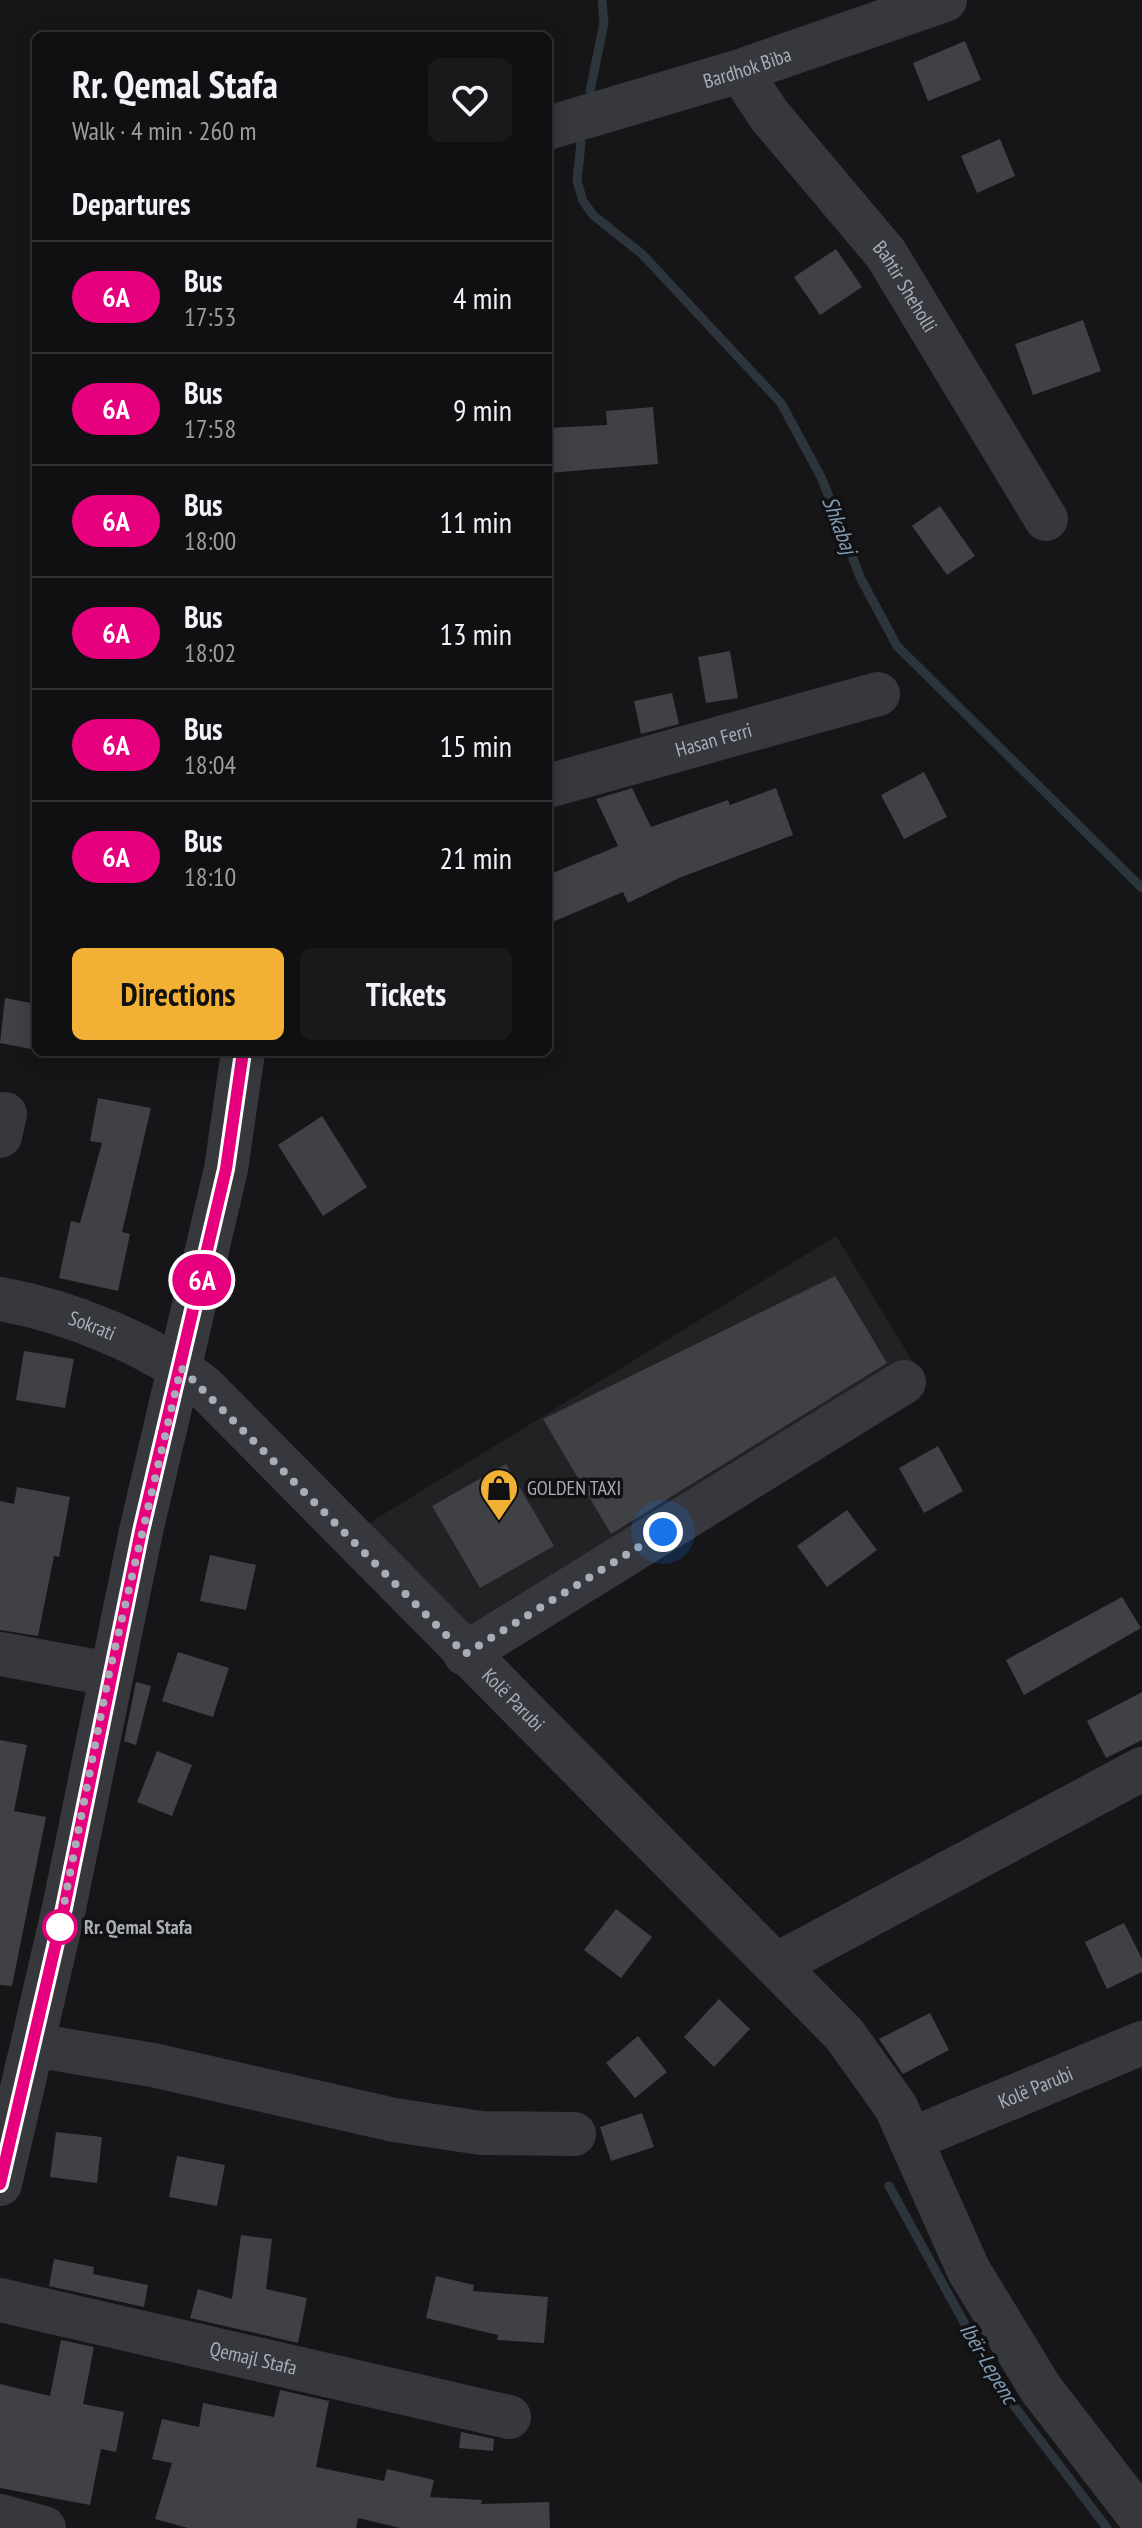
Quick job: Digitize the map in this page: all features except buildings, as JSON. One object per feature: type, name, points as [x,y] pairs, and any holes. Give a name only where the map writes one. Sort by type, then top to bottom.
[{"type":"street","name":"Bardhok Biba","points":[[552,127],[740,71],[945,0]]},
{"type":"street","name":"Bahtir Sheholli","points":[[740,71],[769,115],[886,254],[1046,519]]},
{"type":"street","name":"Hasan Ferri","points":[[552,785],[878,694]]},
{"type":"street","points":[[0,2184],[64,1908],[109,1674],[226,1169],[242,1056]]},
{"type":"street","name":"Sokrati","points":[[0,1299],[43,1307],[81,1321],[181,1368]]},
{"type":"street","name":"Kolë Parubi","points":[[181,1368],[778,1964],[874,2070],[912,2139],[1142,2043]]},
{"type":"street","points":[[465,1654],[904,1382]]},
{"type":"street","points":[[0,1654],[109,1674]]},
{"type":"street","points":[[778,1964],[1142,1769]]},
{"type":"street","points":[[33,2045],[153,2065],[394,2120],[481,2133],[574,2134]]},
{"type":"street","points":[[912,2139],[969,2271],[1041,2389],[1142,2520]]},
{"type":"street","name":"Qemajl Stafa","points":[[0,2300],[509,2417]]},
{"type":"street","points":[[0,2516],[44,2528]]},
{"type":"shaded area","points":[[836,1236],[916,1367],[470,1630],[366,1525]]},
{"type":"waterway","name":"Shkabaj","points":[[590,91],[604,23],[602,0]]},
{"type":"waterway","name":"Shkabaj","points":[[581,143],[577,181],[583,201],[593,215],[642,254],[781,403],[822,479],[861,579],[897,646],[1142,888]]},
{"type":"waterway","name":"Ibër-Lepenc","points":[[889,2186],[999,2386],[1107,2528]]},
{"type":"bus line","name":"6A","points":[[0,2184],[64,1908],[109,1674],[226,1169],[242,1056]]},
{"type":"place","name":"GOLDEN TAXI","points":[[499,1522]]},
{"type":"place","name":"Rr. Qemal Stafa","points":[[60,1927]]},
{"type":"route","points":[[60,1927],[58,1935],[109,1674],[181,1368],[205,1388],[465,1654],[663,1532]]}]
